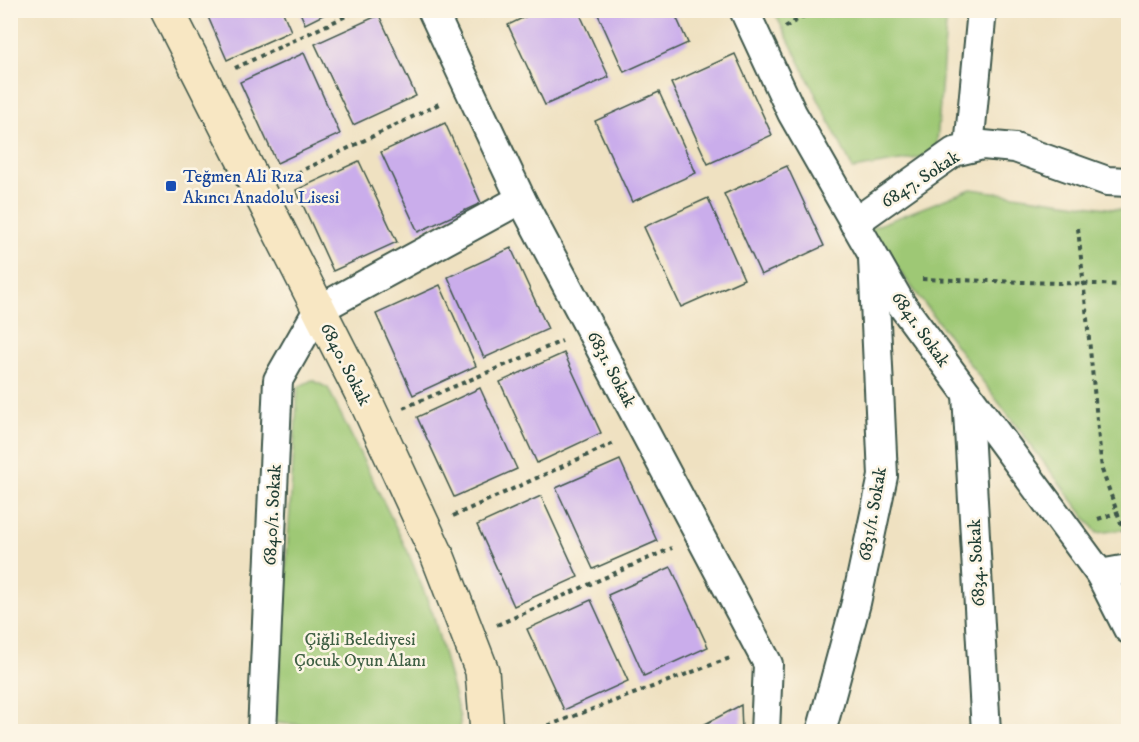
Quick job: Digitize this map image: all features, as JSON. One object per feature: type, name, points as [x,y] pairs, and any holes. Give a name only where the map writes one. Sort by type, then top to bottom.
[{"type":"street","name":"6840. Sokak","points":[[168,10],[375,420],[424,529],[482,671],[488,732]]},
{"type":"street","name":"6831. Sokak","points":[[432,10],[522,199],[768,664],[765,732]]},
{"type":"street","name":"6841. Sokak","points":[[744,10],[792,113],[878,266],[902,304],[1100,574],[1128,629]]},
{"type":"street","points":[[969,148],[981,10]]},
{"type":"street","name":"6847. Sokak","points":[[854,223],[954,152],[983,145],[1015,148],[1107,181],[1128,182]]},
{"type":"street","points":[[318,309],[522,199]]},
{"type":"street","name":"6831/1. Sokak","points":[[821,732],[856,603],[883,476],[878,266]]},
{"type":"street","name":"6840/1. Sokak","points":[[262,732],[278,380],[318,309]]},
{"type":"street","name":"6834. Sokak","points":[[967,394],[986,732]]},
{"type":"street","points":[[1100,574],[1128,569]]},
{"type":"path","points":[[204,83],[359,10]]},
{"type":"path","points":[[259,192],[469,90]]},
{"type":"path","points":[[1078,228],[1102,470],[1128,545]]},
{"type":"path","points":[[878,266],[927,280],[1128,285]]},
{"type":"path","points":[[375,420],[590,329]]},
{"type":"path","points":[[424,529],[644,429]]},
{"type":"path","points":[[469,637],[700,536]]},
{"type":"path","points":[[531,732],[759,647]]},
{"type":"green space","points":[[774,11],[947,11],[936,155],[853,169]]},
{"type":"green space","points":[[971,189],[1128,211],[1128,529],[1097,533],[868,229]]},
{"type":"green space","name":"Çiğli Belediyesi Çocuk Oyun Alanı","points":[[312,380],[328,388],[408,552],[433,614],[460,717],[460,731],[378,731],[276,723],[298,387]]},
{"type":"building","points":[[205,10],[282,10],[291,31],[227,60]]},
{"type":"building","points":[[299,10],[333,10],[305,24]]},
{"type":"building","points":[[539,10],[578,10],[609,77],[545,105],[508,25]]},
{"type":"building","points":[[596,10],[673,10],[688,43],[624,72]]},
{"type":"building","points":[[379,15],[416,96],[353,125],[315,44]]},
{"type":"building","points":[[304,53],[340,134],[277,163],[240,82]]},
{"type":"building","points":[[735,54],[772,135],[708,164],[671,83]]},
{"type":"building","points":[[659,92],[696,173],[632,202],[595,121]]},
{"type":"building","points":[[445,123],[481,203],[418,232],[381,152]]},
{"type":"building","points":[[359,161],[397,242],[333,271],[296,190]]},
{"type":"building","points":[[787,166],[824,246],[761,275],[724,194]]},
{"type":"building","points":[[708,198],[744,279],[681,307],[644,227]]},
{"type":"building","points":[[511,248],[548,329],[484,358],[448,277]]},
{"type":"building","points":[[440,285],[476,366],[413,395],[376,314]]},
{"type":"building","points":[[564,353],[601,433],[537,463],[500,382]]},
{"type":"building","points":[[480,388],[517,469],[454,497],[417,417]]},
{"type":"building","points":[[620,460],[657,541],[593,569],[556,488]]},
{"type":"building","points":[[541,496],[578,577],[514,606],[477,525]]},
{"type":"building","points":[[671,567],[708,647],[644,676],[608,595]]},
{"type":"building","points":[[591,600],[628,681],[564,710],[527,629]]},
{"type":"building","points":[[741,705],[742,732],[690,732]]},
{"type":"place","name":"Teğmen Ali Rıza Akıncı Anadolu Lisesi","points":[[171,186]]}]
